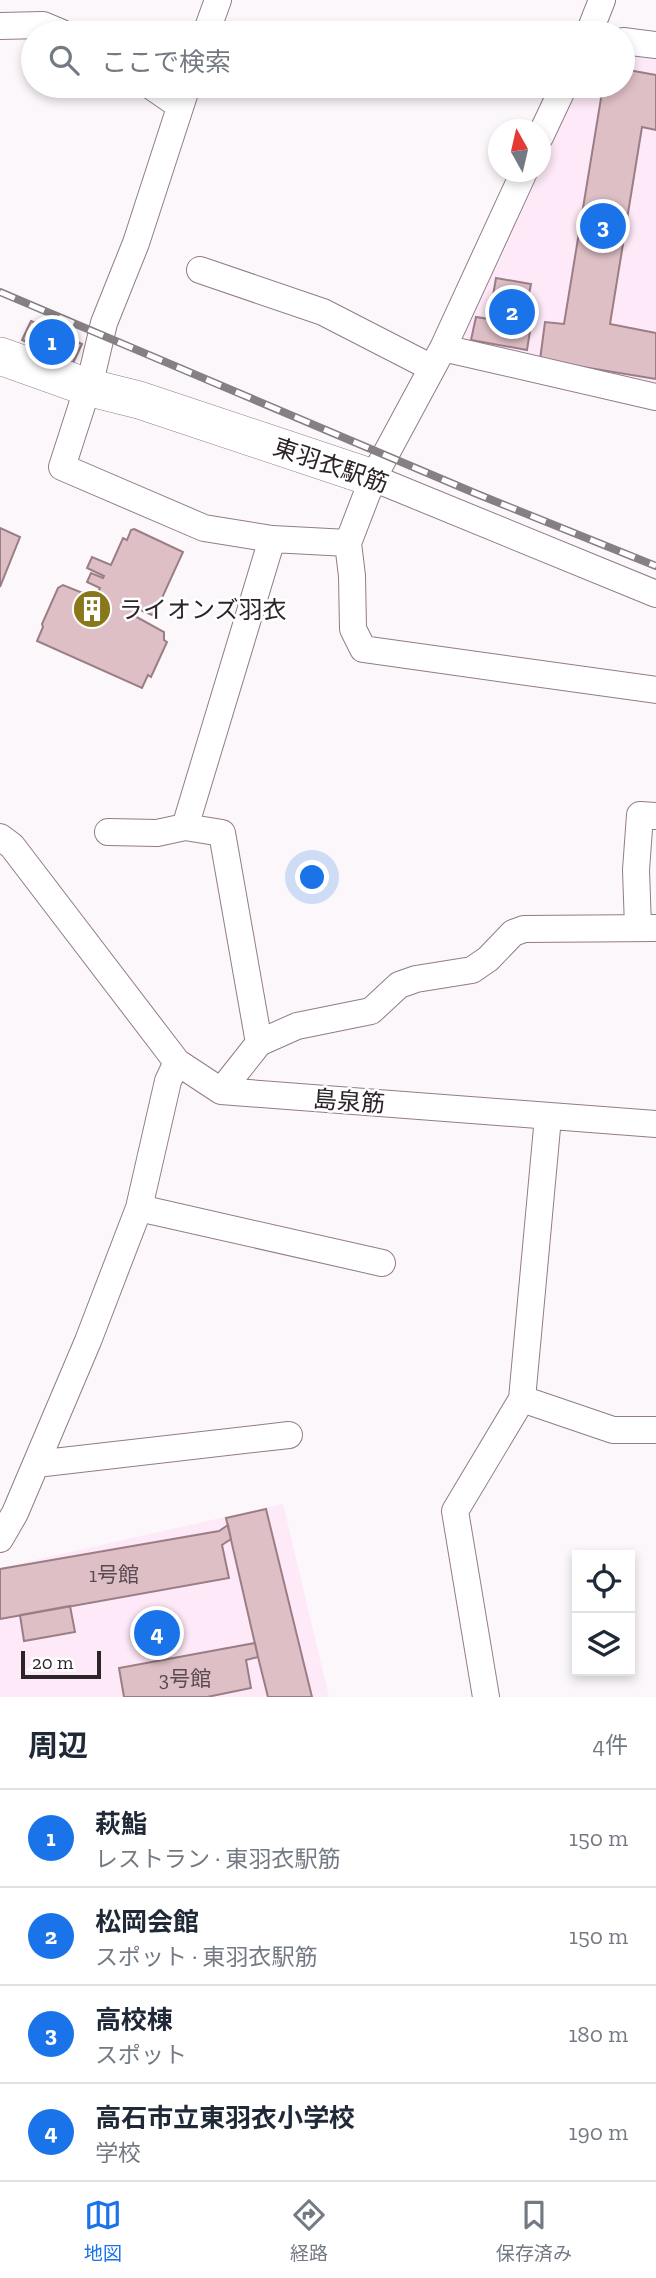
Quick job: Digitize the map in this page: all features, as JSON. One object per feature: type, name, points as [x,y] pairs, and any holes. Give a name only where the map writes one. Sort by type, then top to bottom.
[{"type":"street","points":[[210,21],[218,0]]},
{"type":"street","points":[[594,21],[602,0]]},
{"type":"street","points":[[0,26],[21,26]]},
{"type":"street","points":[[635,42],[656,45]]},
{"type":"street","points":[[183,98],[135,243],[104,323],[92,374],[62,467],[204,528],[272,539],[348,543]]},
{"type":"street","points":[[549,119],[559,98]]},
{"type":"street","points":[[519,182],[438,358],[373,478],[348,543],[353,629],[363,649],[656,690]]},
{"type":"street","points":[[200,270],[323,312],[438,358],[656,397]]},
{"type":"street","name":"東羽衣駅筋","points":[[0,356],[87,387],[139,400],[373,478],[656,594]]},
{"type":"street","points":[[186,827],[272,539]]},
{"type":"street","points":[[222,1091],[259,1043],[297,1026],[371,1012],[399,985],[416,979],[472,970],[513,933],[524,929],[647,928],[635,870],[640,815],[656,816]]},
{"type":"street","points":[[108,832],[157,833],[186,827],[222,833],[259,1043]]},
{"type":"street","name":"島泉筋","points":[[0,837],[12,846],[177,1062],[222,1091],[656,1124]]},
{"type":"street","points":[[0,1539],[15,1513],[88,1341],[139,1208],[168,1081],[177,1062]]},
{"type":"street","points":[[485,1697],[455,1511],[522,1399],[548,1117]]},
{"type":"street","points":[[139,1208],[382,1263]]},
{"type":"street","points":[[522,1399],[613,1430],[656,1430]]},
{"type":"street","points":[[36,1464],[289,1435]]},
{"type":"shaded area","points":[[635,47],[656,50],[656,390],[485,354],[467,340],[462,329],[501,258],[535,182],[551,182],[551,148],[574,98],[635,98]]},
{"type":"shaded area","points":[[283,1504],[329,1697],[0,1697],[0,1568]]},
{"type":"building","points":[[635,71],[656,75],[656,130],[642,127],[610,324],[656,333],[656,379],[540,360],[545,322],[564,324],[601,98],[635,98]]},
{"type":"building","points":[[496,278],[531,284],[527,304],[534,306],[527,350],[471,340],[476,317],[489,319]]},
{"type":"building","points":[[31,321],[82,344],[73,363],[22,340]]},
{"type":"building","points":[[0,528],[20,537],[0,587]]},
{"type":"building","name":"ライオンズ羽衣","points":[[134,529],[183,552],[156,611],[152,615],[136,608],[133,615],[164,632],[164,640],[167,642],[151,677],[148,675],[142,688],[37,641],[58,588],[63,585],[95,598],[100,588],[87,582],[91,573],[103,578],[104,576],[87,568],[92,557],[111,565],[123,538],[127,540]]},
{"type":"building","points":[[266,1509],[312,1697],[268,1697],[258,1657],[226,1518]]},
{"type":"building","points":[[228,1525],[231,1539],[222,1545],[229,1578],[0,1619],[0,1569],[219,1531]]},
{"type":"building","points":[[70,1606],[75,1632],[24,1641],[20,1615]]},
{"type":"building","points":[[255,1643],[258,1657],[246,1660],[251,1688],[207,1697],[124,1697],[119,1668]]},
{"type":"railway","points":[[0,292],[477,494],[656,566]]},
{"type":"place","name":"高校棟","points":[[603,226]]},
{"type":"place","name":"松岡会館","points":[[512,312]]},
{"type":"place","name":"萩鮨","points":[[52,342]]},
{"type":"place","name":"ライオンズ羽衣","points":[[92,609]]},
{"type":"place","name":"高石市立東羽衣小学校","points":[[157,1633]]}]
